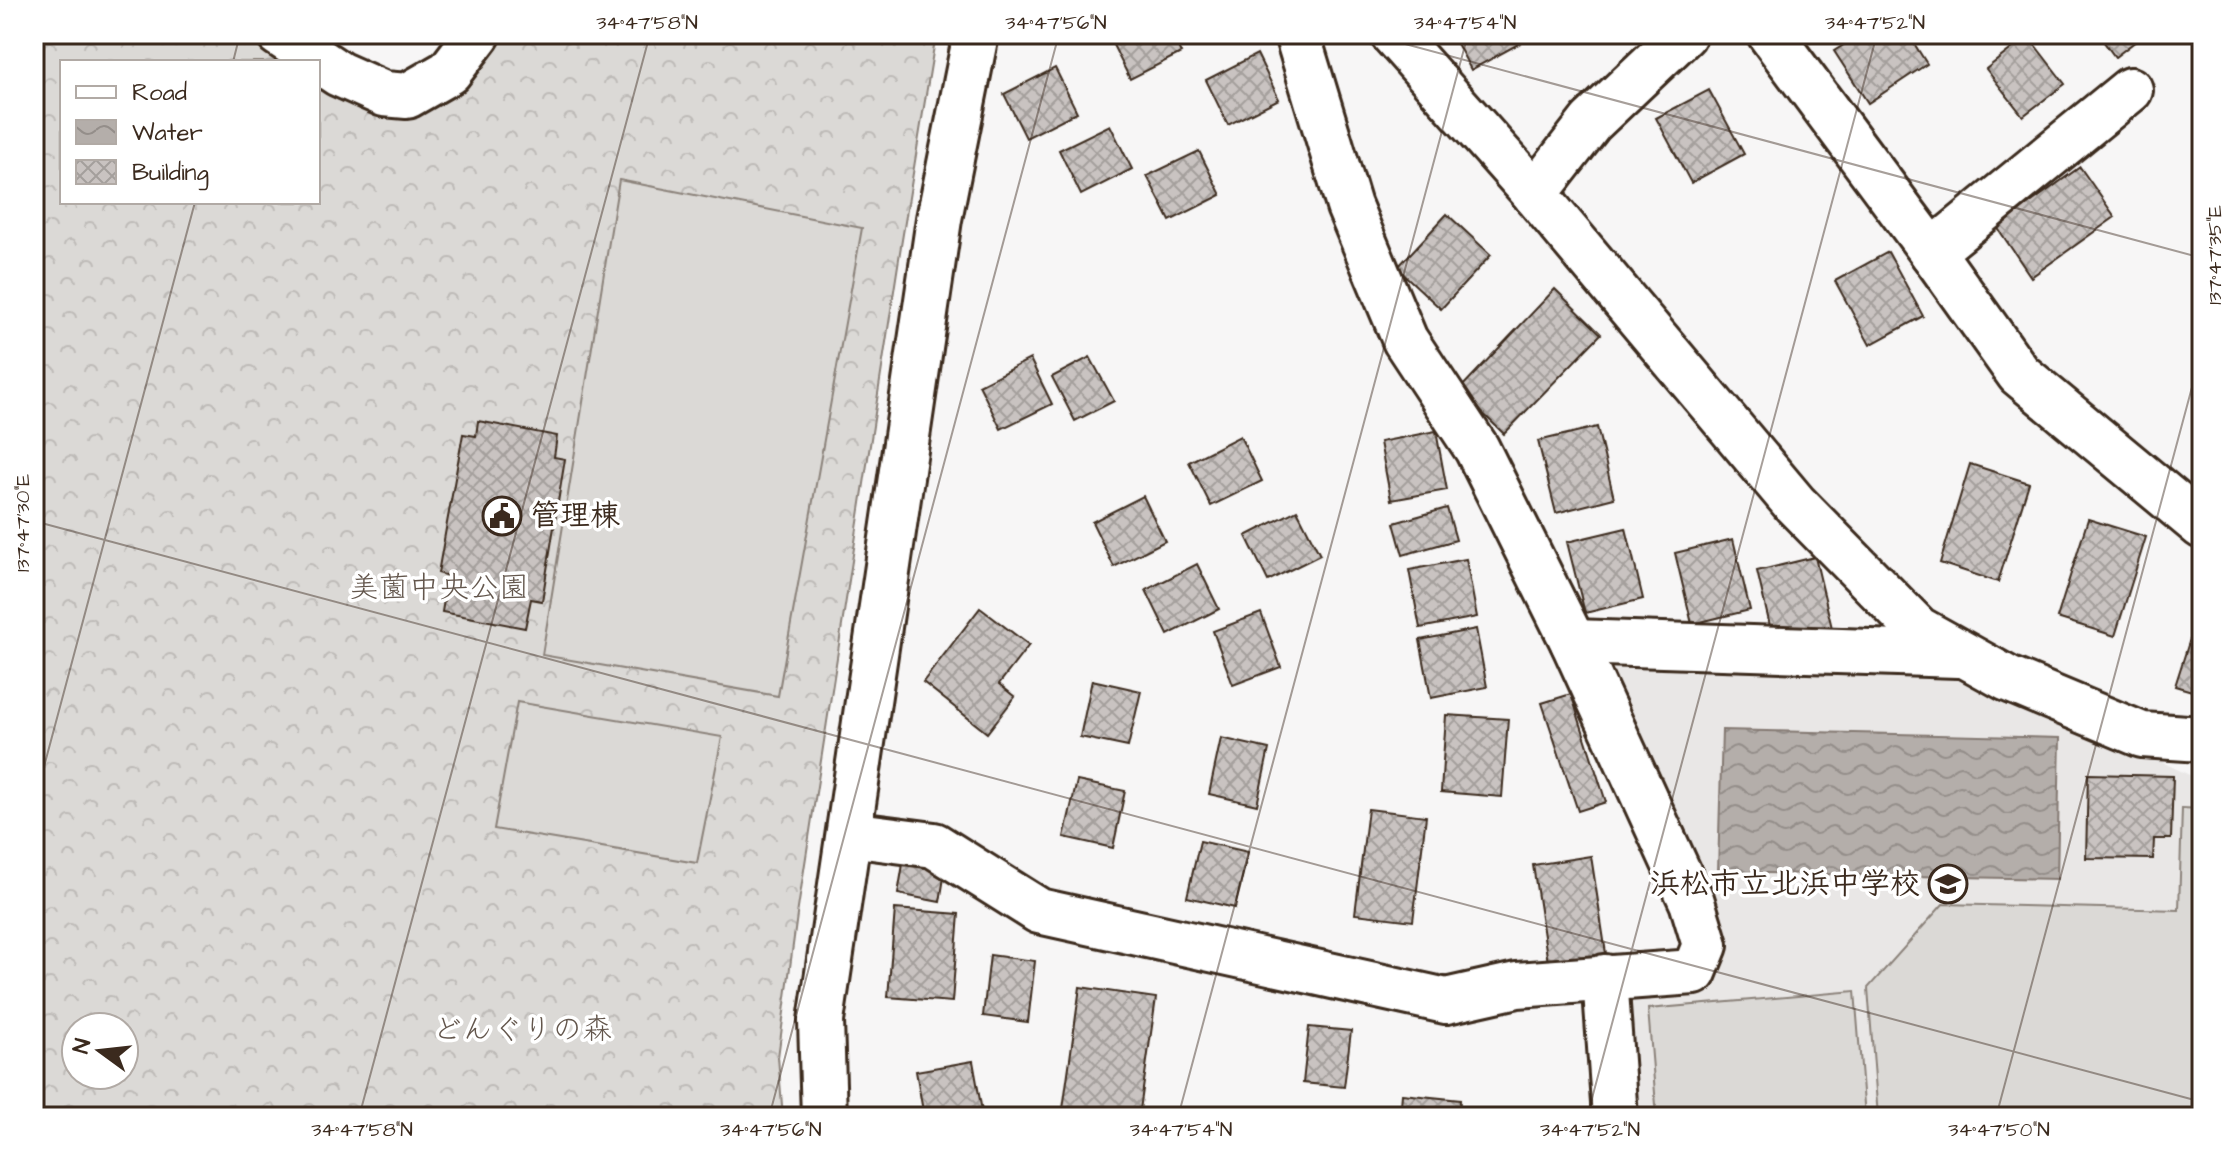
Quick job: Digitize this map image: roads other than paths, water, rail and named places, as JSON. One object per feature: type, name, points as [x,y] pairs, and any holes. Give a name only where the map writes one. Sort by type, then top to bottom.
[{"type":"street","points":[[279,34],[318,60]]},
{"type":"street","points":[[320,61],[339,74],[384,94],[407,96],[449,72],[478,34]]},
{"type":"street","points":[[849,834],[934,845],[1039,911],[1446,1001],[1517,985],[1694,972],[1705,945],[1692,902],[1573,642],[1477,449],[1405,340],[1349,206],[1297,34]]},
{"type":"street","points":[[1393,34],[1535,194],[1795,504],[1918,629],[2008,679],[2142,735],[2202,739]]},
{"type":"street","points":[[1535,194],[1591,122],[1684,34]]},
{"type":"street","points":[[1770,34],[2019,374],[2202,526]]},
{"type":"street","points":[[824,1117],[821,1021],[939,219],[975,35]]},
{"type":"street","points":[[1932,252],[2130,90]]},
{"type":"street","points":[[1573,642],[1966,655]]},
{"type":"street","points":[[1605,977],[1615,1117]]},
{"type":"water","points":[[1722,730],[2060,738],[2057,879],[1718,872]]},
{"type":"place","name":"管理棟","points":[[502,516]]},
{"type":"place","name":"浜松市立北浜中学校","points":[[1948,884]]},
{"type":"park label","name":"美薗中央公園","points":[[439,588]]},
{"type":"park label","name":"どんぐりの森","points":[[522,1030]]}]
